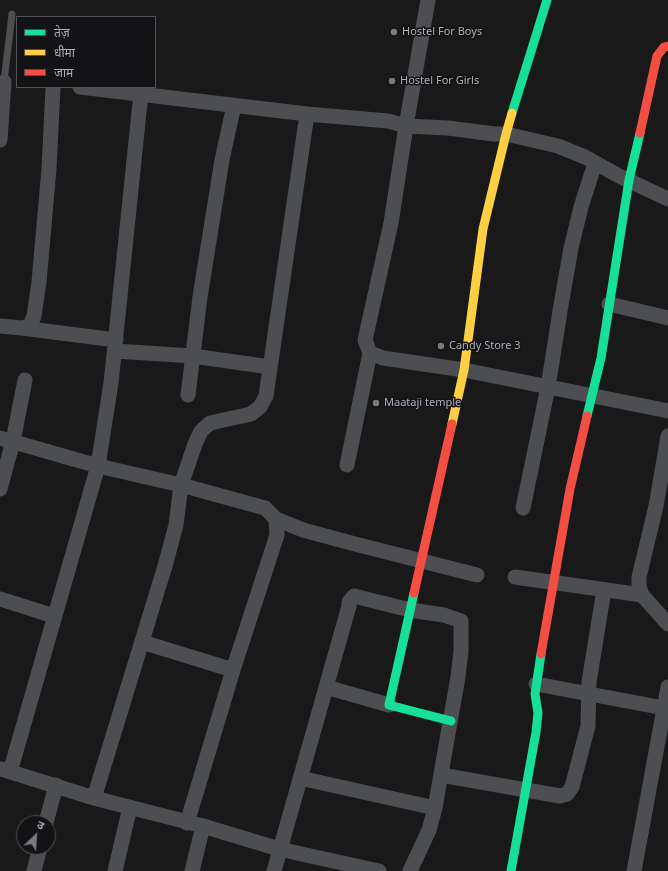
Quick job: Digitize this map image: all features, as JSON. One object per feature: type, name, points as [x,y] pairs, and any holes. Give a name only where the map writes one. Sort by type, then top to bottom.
[{"type":"street","points":[[347,465],[370,353],[365,340],[391,223],[428,0]]},
{"type":"street","points":[[389,705],[464,370],[482,229],[506,134],[547,0]]},
{"type":"street","points":[[511,871],[538,713],[535,694],[536,684],[570,489],[600,358],[629,180],[657,56],[664,47],[668,46]]},
{"type":"street","points":[[0,140],[7,82]]},
{"type":"street","points":[[22,328],[30,326],[34,316],[39,282],[49,169],[53,88]]},
{"type":"street","points":[[90,88],[306,114],[388,121],[406,126],[448,128],[494,134],[506,134],[558,146],[585,157],[668,199]]},
{"type":"street","points":[[141,93],[111,383],[98,466],[54,616],[5,771],[56,785],[94,798],[203,826],[280,849],[355,869],[379,871]]},
{"type":"street","points":[[188,395],[222,160],[234,105]]},
{"type":"street","points":[[94,798],[176,525],[181,485],[201,431],[210,423],[251,414],[260,407],[266,396],[306,114]]},
{"type":"street","points":[[523,508],[548,387],[571,248],[581,207],[595,163]]},
{"type":"street","points":[[609,304],[668,318]]},
{"type":"street","points":[[0,326],[22,328],[115,346],[270,367]]},
{"type":"street","points":[[370,353],[383,358],[464,370],[668,411]]},
{"type":"street","points":[[0,489],[6,440],[25,380]]},
{"type":"street","points":[[668,436],[662,508],[639,577],[639,587],[642,595],[668,624]]},
{"type":"street","points":[[6,440],[98,466],[181,485],[265,508],[276,519],[303,530],[477,575]]},
{"type":"street","points":[[187,823],[233,670],[277,535],[276,519]]},
{"type":"street","points":[[515,577],[642,595]]},
{"type":"street","points":[[441,775],[560,796],[567,794],[572,787],[588,726],[589,682],[604,590]]},
{"type":"street","points":[[274,871],[349,602],[354,596],[410,610],[444,615],[461,621],[461,651],[458,677],[435,808],[429,830],[410,871]]},
{"type":"street","points":[[0,598],[54,616]]},
{"type":"street","points":[[142,642],[233,670]]},
{"type":"street","points":[[536,684],[664,708]]},
{"type":"street","points":[[326,687],[451,721]]},
{"type":"street","points":[[634,871],[662,759],[664,708],[668,687]]},
{"type":"street","points":[[300,778],[435,808]]},
{"type":"street","points":[[48,815],[56,785]]},
{"type":"street","points":[[115,871],[130,807]]},
{"type":"street","points":[[192,871],[203,826]]},
{"type":"street","points":[[34,871],[38,855]]},
{"type":"lane","points":[[7,82],[12,14]]},
{"type":"traffic: fast","points":[[512,113],[547,0]]},
{"type":"traffic: fast","points":[[587,416],[601,358],[629,180],[640,133]]},
{"type":"traffic: fast","points":[[414,593],[389,705],[451,721]]},
{"type":"traffic: fast","points":[[511,871],[536,732],[538,713],[535,694],[541,654]]},
{"type":"traffic: slow","points":[[452,424],[464,370],[483,229],[512,113]]},
{"type":"traffic: jam","points":[[640,133],[657,56],[664,47],[668,46]]},
{"type":"traffic: jam","points":[[541,654],[570,489],[587,416]]},
{"type":"traffic: jam","points":[[414,593],[452,424]]},
{"type":"place","name":"Hostel For Boys","points":[[394,32]]},
{"type":"place","name":"Hostel For Girls","points":[[392,81]]},
{"type":"place","name":"Candy Store 3","points":[[441,346]]},
{"type":"place","name":"Maataji temple","points":[[376,403]]}]
